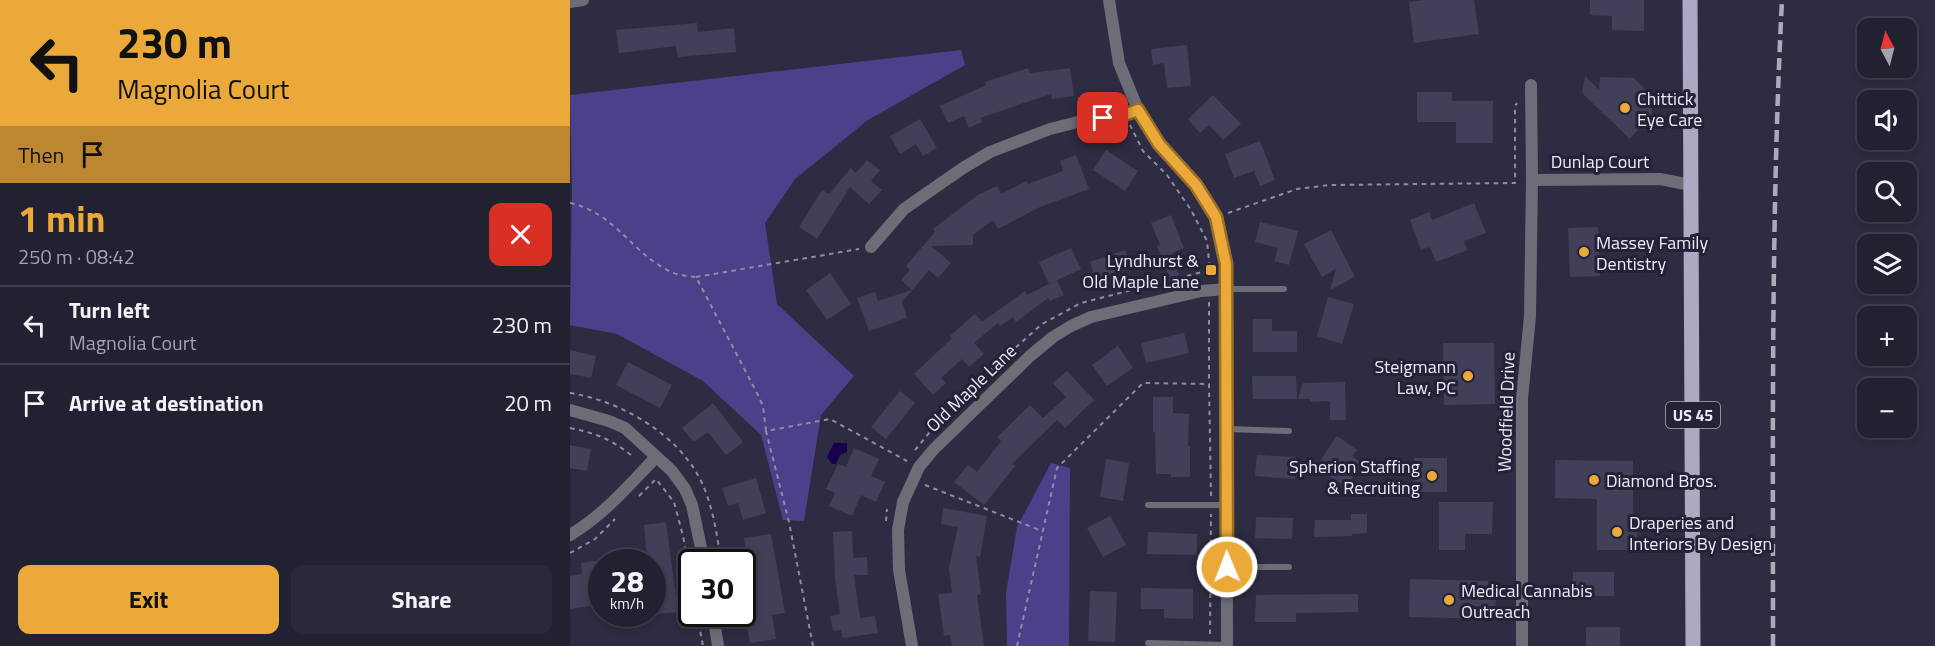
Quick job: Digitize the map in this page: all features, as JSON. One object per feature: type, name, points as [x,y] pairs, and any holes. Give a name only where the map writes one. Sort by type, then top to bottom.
[{"type":"main road","name":"US 45","points":[[1690,0],[1693,646]]},
{"type":"street","points":[[570,2],[583,0]]},
{"type":"street","points":[[1109,0],[1119,63],[1138,110],[1159,144],[1196,185],[1216,217],[1226,264],[1227,645]]},
{"type":"street","name":"Dunlap Court","points":[[1531,85],[1532,180],[1660,179],[1691,185]]},
{"type":"street","points":[[871,247],[904,209],[963,168],[990,153],[1050,129],[1124,115],[1138,110]]},
{"type":"street","name":"Woodfield Drive","points":[[1522,646],[1522,399],[1530,316],[1532,180]]},
{"type":"street","name":"Old Maple Lane","points":[[912,646],[900,570],[898,530],[903,502],[920,467],[948,434],[1030,356],[1071,326],[1091,317],[1190,293],[1227,289]]},
{"type":"street","points":[[570,410],[609,421],[624,428],[672,471],[685,489],[692,505],[701,549]]},
{"type":"street","points":[[570,535],[587,525],[603,511],[656,457]]},
{"type":"street","points":[[715,627],[718,646]]},
{"type":"lane","points":[[1227,289],[1284,290]]},
{"type":"lane","points":[[1226,429],[1289,430]]},
{"type":"lane","points":[[1148,505],[1226,505]]},
{"type":"lane","points":[[1227,567],[1289,567]]},
{"type":"lane","points":[[1148,643],[1227,645]]},
{"type":"path","points":[[1216,217],[1297,189],[1330,185],[1515,183],[1515,106],[1531,85]]},
{"type":"path","points":[[570,203],[584,206],[608,219],[638,249],[670,272],[696,278],[871,247]]},
{"type":"path","points":[[696,278],[763,406],[766,432],[789,522],[813,646]]},
{"type":"path","points":[[1209,302],[1210,644]]},
{"type":"path","points":[[1017,646],[1057,468],[1143,383],[1209,384]]},
{"type":"path","points":[[766,432],[830,418],[920,467]]},
{"type":"path","points":[[570,428],[588,431],[615,442],[631,455]]},
{"type":"path","points":[[633,501],[656,479],[674,502],[686,549]]},
{"type":"path","points":[[925,485],[1043,531]]},
{"type":"path","points":[[570,553],[595,539],[618,516]]},
{"type":"path","points":[[699,627],[703,646]]},
{"type":"path","points":[[730,627],[731,635]]},
{"type":"shaded area","points":[[961,50],[965,65],[868,120],[795,179],[765,223],[777,304],[854,376],[821,415],[804,521],[783,520],[761,435],[703,381],[617,334],[570,325],[572,189],[570,95]]},
{"type":"shaded area","points":[[834,443],[847,443],[847,452],[840,455],[836,464],[832,464],[827,457]]},
{"type":"shaded area","points":[[1051,463],[1070,468],[1069,646],[1007,646],[1006,593],[1017,527]]},
{"type":"building","points":[[1474,0],[1479,34],[1414,43],[1409,2]]},
{"type":"building","points":[[1590,0],[1644,0],[1644,31],[1612,30],[1612,16],[1590,15]]},
{"type":"building","points":[[697,23],[698,32],[734,28],[736,52],[678,57],[676,46],[619,53],[616,30]]},
{"type":"building","points":[[1187,45],[1191,86],[1167,88],[1164,63],[1153,65],[1151,49]]},
{"type":"building","points":[[1028,68],[1030,73],[1070,68],[1074,96],[1052,99],[1051,94],[980,118],[982,122],[969,128],[964,116],[948,123],[940,106],[986,85],[985,82]]},
{"type":"building","name":"Chittick Eye Care","points":[[1585,76],[1599,90],[1600,77],[1634,78],[1650,95],[1653,121],[1650,127],[1639,128],[1630,139],[1582,93]]},
{"type":"building","points":[[1417,92],[1452,92],[1452,101],[1493,101],[1493,143],[1456,143],[1456,122],[1417,122]]},
{"type":"building","points":[[1213,95],[1241,124],[1223,140],[1209,125],[1200,133],[1188,119]]},
{"type":"building","points":[[920,119],[937,148],[923,156],[916,144],[900,154],[890,136]]},
{"type":"building","points":[[1260,141],[1275,180],[1260,186],[1254,171],[1234,178],[1225,154]]},
{"type":"building","points":[[1106,150],[1138,171],[1125,191],[1093,170]]},
{"type":"building","points":[[1076,155],[1089,189],[1040,207],[998,229],[993,220],[973,235],[973,245],[931,246],[951,263],[938,278],[929,270],[902,302],[907,318],[869,331],[857,298],[875,292],[878,301],[912,290],[901,280],[910,270],[906,266],[935,232],[933,229],[978,195],[997,186],[1001,194],[1026,181],[1028,184],[1063,171],[1060,161]]},
{"type":"building","points":[[867,160],[880,170],[871,181],[882,190],[869,204],[850,187],[817,239],[799,227],[822,190],[829,194],[851,168],[856,173]]},
{"type":"building","points":[[1474,203],[1486,233],[1464,241],[1468,250],[1436,262],[1430,247],[1421,250],[1410,220],[1429,212],[1432,220]]},
{"type":"building","points":[[1171,215],[1184,248],[1171,254],[1179,275],[1170,278],[1157,246],[1160,245],[1151,223]]},
{"type":"building","points":[[1260,222],[1298,231],[1289,265],[1274,261],[1278,248],[1255,242]]},
{"type":"building","name":"Massey Family Dentistry","points":[[1598,227],[1600,276],[1570,277],[1568,228]]},
{"type":"building","points":[[1331,230],[1355,277],[1330,290],[1336,269],[1322,277],[1304,244]]},
{"type":"building","points":[[1071,248],[1081,269],[1049,284],[1039,262]]},
{"type":"building","points":[[1125,250],[1132,268],[1096,280],[1090,262]]},
{"type":"building","points":[[830,273],[851,304],[827,320],[806,290]]},
{"type":"building","points":[[1057,280],[1064,295],[1050,301],[1048,298],[1016,322],[1013,317],[1000,326],[998,323],[974,343],[984,354],[969,367],[962,359],[941,378],[946,383],[933,395],[914,374],[952,338],[950,336],[975,314],[982,322],[1025,291],[1027,295]]},
{"type":"building","points":[[1328,297],[1354,304],[1342,344],[1317,336]]},
{"type":"building","points":[[1253,319],[1272,319],[1272,331],[1297,331],[1297,352],[1253,352]]},
{"type":"building","points":[[1184,333],[1189,353],[1146,363],[1141,343]]},
{"type":"building","points":[[1443,343],[1494,343],[1495,404],[1444,405]]},
{"type":"building","points":[[1118,346],[1133,368],[1107,386],[1092,365]]},
{"type":"building","points":[[570,350],[596,356],[591,378],[570,374]]},
{"type":"building","points":[[628,362],[672,385],[660,408],[616,385]]},
{"type":"building","points":[[1067,371],[1094,400],[1065,428],[1057,420],[1012,464],[1015,466],[984,505],[954,482],[968,465],[977,472],[1001,441],[997,437],[1030,405],[1043,418],[1066,397],[1053,383]]},
{"type":"building","points":[[1252,376],[1296,376],[1297,399],[1253,399]]},
{"type":"building","points":[[1345,382],[1346,420],[1330,420],[1330,401],[1310,402],[1310,399],[1298,399],[1303,383]]},
{"type":"building","points":[[900,391],[915,403],[886,439],[871,427]]},
{"type":"building","points":[[1153,397],[1173,397],[1173,413],[1189,414],[1190,477],[1156,474]]},
{"type":"building","points":[[713,403],[743,442],[726,455],[708,432],[694,442],[682,428]]},
{"type":"building","points":[[1337,436],[1357,450],[1352,456],[1362,463],[1346,487],[1316,467]]},
{"type":"building","points":[[570,445],[591,449],[587,471],[570,468]]},
{"type":"building","points":[[854,448],[879,459],[871,476],[885,482],[876,502],[861,495],[852,516],[829,506],[835,493],[826,489],[838,464],[846,467]]},
{"type":"building","points":[[1257,455],[1296,457],[1295,479],[1255,476]]},
{"type":"building","name":"Spherion Staffing & Recruiting","points":[[1414,458],[1447,458],[1447,492],[1413,492]]},
{"type":"building","points":[[1106,459],[1129,463],[1123,501],[1100,497]]},
{"type":"building","name":"Diamond Bros.","points":[[1555,460],[1633,461],[1633,514],[1637,514],[1637,550],[1597,550],[1597,499],[1555,498]]},
{"type":"building","points":[[756,478],[766,513],[743,520],[738,503],[728,506],[722,488]]},
{"type":"building","points":[[1439,502],[1493,502],[1492,534],[1465,534],[1465,550],[1439,550]]},
{"type":"building","points":[[943,508],[987,516],[980,557],[976,556],[981,594],[977,595],[984,646],[952,646],[950,635],[944,636],[938,594],[952,593],[949,568],[958,527],[941,524]]},
{"type":"building","points":[[1351,514],[1367,514],[1367,533],[1352,534],[1352,536],[1314,537],[1315,520],[1351,520]]},
{"type":"building","points":[[1110,516],[1126,545],[1103,557],[1087,528]]},
{"type":"building","points":[[1256,517],[1293,518],[1292,539],[1255,538]]},
{"type":"building","points":[[666,522],[678,612],[666,613],[666,549],[646,549],[644,525]]},
{"type":"building","points":[[852,531],[853,558],[867,557],[868,575],[854,575],[860,618],[875,616],[878,633],[843,638],[841,630],[833,631],[830,616],[840,614],[835,578],[833,532]]},
{"type":"building","points":[[1148,532],[1197,534],[1197,555],[1147,554]]},
{"type":"building","points":[[771,534],[785,613],[772,615],[776,639],[750,643],[747,628],[756,627],[756,549],[746,549],[744,538]]},
{"type":"building","points":[[588,562],[588,606],[570,609],[570,576],[582,574],[581,563]]},
{"type":"building","points":[[1573,572],[1614,572],[1614,596],[1573,596]]},
{"type":"building","points":[[1410,579],[1488,581],[1488,598],[1496,598],[1495,619],[1409,617]]},
{"type":"building","points":[[1141,588],[1193,589],[1193,619],[1164,618],[1164,609],[1141,609]]},
{"type":"building","points":[[1090,591],[1117,592],[1115,642],[1088,641]]},
{"type":"building","points":[[1358,594],[1358,612],[1296,613],[1296,622],[1255,622],[1256,595]]},
{"type":"building","points":[[1586,627],[1620,627],[1620,646],[1586,646]]},
{"type":"railway","points":[[1773,646],[1774,242],[1782,0]]},
{"type":"place","name":"Chittick Eye Care","points":[[1625,108]]},
{"type":"place","name":"Massey Family Dentistry","points":[[1584,252]]},
{"type":"place","name":"Lyndhurst & Old Maple Lane","points":[[1211,270]]},
{"type":"place","name":"Steigmann Law, PC","points":[[1468,376]]},
{"type":"place","name":"Spherion Staffing & Recruiting","points":[[1432,476]]},
{"type":"place","name":"Diamond Bros.","points":[[1594,480]]},
{"type":"place","name":"Draperies and Interiors By Design","points":[[1617,532]]},
{"type":"place","name":"Medical Cannabis Outreach","points":[[1449,600]]},
{"type":"route","points":[[1103,118],[1138,110],[1159,144],[1196,185],[1216,217],[1227,270],[1227,567]]}]
